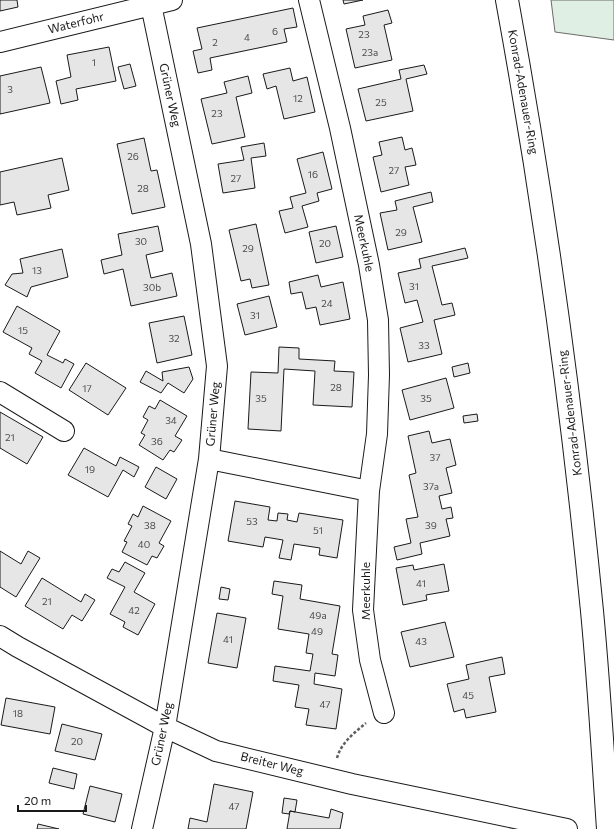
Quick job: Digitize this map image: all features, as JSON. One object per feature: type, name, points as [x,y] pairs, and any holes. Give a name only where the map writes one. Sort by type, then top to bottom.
[{"type":"main road","name":"Konrad-Adenauer-Ring","points":[[507,0],[560,331],[592,613],[608,829]]},
{"type":"street","points":[[151,2],[172,0]]},
{"type":"street","name":"Meerkuhle","points":[[309,0],[340,128],[369,265],[378,320],[379,375],[377,434],[369,491],[364,610],[370,660],[384,714]]},
{"type":"street","name":"Waterfohr","points":[[0,42],[151,2]]},
{"type":"street","name":"Grüner Weg","points":[[142,829],[165,727],[209,459],[217,366],[201,244],[151,2]]},
{"type":"street","points":[[0,392],[64,431]]},
{"type":"street","points":[[209,459],[369,491]]},
{"type":"street","name":"Breiter Weg","points":[[0,636],[165,727],[216,751],[352,784],[567,829]]},
{"type":"path","points":[[336,759],[339,750],[366,722],[384,714]]},
{"type":"green space","points":[[551,0],[614,0],[614,40],[555,32]]},
{"type":"building","points":[[0,0],[17,0],[18,7],[0,11]]},
{"type":"building","points":[[343,0],[363,0],[344,4]]},
{"type":"building","points":[[293,8],[297,27],[284,29],[287,42],[210,58],[212,70],[198,73],[193,51],[202,49],[197,28]]},
{"type":"building","points":[[388,10],[392,23],[384,25],[392,60],[355,68],[346,29],[365,25],[363,16]]},
{"type":"building","points":[[109,47],[116,81],[76,89],[78,100],[61,104],[56,81],[71,77],[67,55]]},
{"type":"building","points":[[130,64],[136,86],[124,89],[118,67]]},
{"type":"building","points":[[424,65],[427,74],[406,79],[413,111],[366,121],[358,89],[401,79],[399,70]]},
{"type":"building","points":[[41,67],[50,103],[0,114],[0,76]]},
{"type":"building","points":[[290,68],[293,81],[307,77],[315,112],[284,119],[276,86],[267,89],[263,74]]},
{"type":"building","points":[[248,76],[252,93],[236,97],[245,137],[212,144],[201,99],[227,93],[224,82]]},
{"type":"building","points":[[402,137],[405,150],[412,148],[416,165],[405,167],[409,185],[381,192],[373,157],[382,155],[379,142]]},
{"type":"building","points":[[144,138],[151,171],[157,170],[165,207],[132,214],[117,144]]},
{"type":"building","points":[[264,143],[266,156],[251,158],[255,188],[223,193],[218,164],[244,160],[241,147]]},
{"type":"building","points":[[323,152],[332,189],[317,193],[319,201],[302,206],[308,227],[285,233],[279,211],[293,208],[290,197],[306,193],[297,159]]},
{"type":"building","points":[[62,158],[69,190],[48,195],[51,208],[17,215],[14,202],[0,205],[0,172]]},
{"type":"building","points":[[431,192],[433,202],[413,207],[422,242],[388,250],[380,213],[397,210],[395,201]]},
{"type":"building","points":[[256,224],[269,285],[252,288],[250,279],[241,281],[229,230]]},
{"type":"building","points":[[158,226],[163,251],[146,255],[151,278],[172,273],[177,296],[131,306],[123,269],[104,274],[101,260],[122,255],[118,234]]},
{"type":"building","points":[[336,226],[343,257],[316,263],[309,232]]},
{"type":"building","points":[[465,248],[468,258],[432,266],[442,305],[452,303],[455,315],[434,320],[442,354],[408,362],[400,328],[423,322],[417,300],[405,303],[398,273],[421,268],[419,259]]},
{"type":"building","points":[[62,249],[68,277],[31,287],[27,297],[5,285],[12,274],[23,273],[20,259]]},
{"type":"building","points":[[318,275],[321,287],[343,282],[350,319],[320,325],[316,307],[306,309],[302,292],[291,294],[289,282]]},
{"type":"building","points":[[269,296],[277,327],[245,335],[237,304]]},
{"type":"building","points":[[17,306],[60,331],[47,355],[63,363],[65,359],[74,364],[61,388],[35,373],[42,361],[29,354],[32,348],[3,332]]},
{"type":"building","points":[[184,316],[192,355],[157,363],[149,323]]},
{"type":"building","points":[[279,347],[299,348],[299,359],[335,361],[334,371],[354,372],[352,407],[313,405],[315,371],[284,369],[281,431],[248,429],[251,372],[278,373]]},
{"type":"building","points":[[86,363],[126,388],[108,415],[69,390]]},
{"type":"building","points":[[468,363],[470,373],[454,377],[452,367]]},
{"type":"building","points":[[189,367],[193,379],[184,393],[168,383],[161,393],[140,382],[146,371],[163,381],[162,372]]},
{"type":"building","points":[[446,378],[454,408],[410,420],[402,390]]},
{"type":"building","points":[[160,400],[187,416],[175,436],[182,440],[174,452],[170,450],[163,460],[139,445],[145,435],[141,433],[148,420],[143,417],[149,406],[155,409]]},
{"type":"building","points":[[0,412],[43,437],[27,464],[0,448]]},
{"type":"building","points":[[477,414],[478,421],[464,423],[463,416]]},
{"type":"building","points":[[429,431],[432,443],[450,439],[456,465],[446,468],[452,493],[439,496],[442,509],[451,507],[453,518],[446,519],[450,536],[420,543],[422,554],[397,560],[394,547],[411,543],[406,519],[418,517],[409,475],[416,473],[408,436]]},
{"type":"building","points":[[84,448],[116,466],[120,457],[139,467],[134,477],[123,470],[108,497],[68,475]]},
{"type":"building","points":[[156,467],[177,479],[166,499],[145,487]]},
{"type":"building","points":[[235,501],[270,507],[268,520],[277,521],[278,513],[288,514],[287,520],[297,522],[299,513],[343,520],[337,558],[319,555],[320,548],[294,544],[291,560],[279,558],[283,540],[265,537],[263,547],[228,541]]},
{"type":"building","points":[[143,506],[171,521],[159,543],[164,546],[157,558],[152,556],[147,565],[122,552],[127,542],[124,541],[132,526],[128,524],[133,514],[138,517]]},
{"type":"building","points":[[0,551],[21,564],[28,551],[40,558],[16,597],[0,587]]},
{"type":"building","points":[[125,562],[145,573],[134,592],[155,604],[138,635],[123,627],[125,622],[110,614],[125,587],[107,578],[112,569],[119,572]]},
{"type":"building","points":[[444,564],[449,591],[426,595],[427,600],[403,605],[396,568],[413,565],[414,570]]},
{"type":"building","points":[[42,578],[81,602],[85,594],[95,600],[82,621],[72,615],[63,629],[25,606]]},
{"type":"building","points":[[274,581],[302,585],[300,599],[340,606],[332,654],[338,655],[335,676],[315,673],[314,684],[342,689],[336,729],[306,725],[309,709],[295,707],[299,685],[273,681],[275,666],[310,671],[313,654],[306,653],[309,634],[278,629],[283,596],[272,594]]},
{"type":"building","points":[[221,587],[230,589],[228,600],[219,599]]},
{"type":"building","points":[[217,613],[246,618],[237,668],[208,663]]},
{"type":"building","points":[[445,622],[454,657],[410,667],[401,632]]},
{"type":"building","points":[[502,657],[505,674],[489,677],[496,712],[466,718],[464,709],[454,712],[447,684],[469,679],[466,665]]},
{"type":"building","points":[[6,698],[55,707],[50,734],[1,725]]},
{"type":"building","points":[[62,724],[102,734],[95,760],[55,751]]},
{"type":"building","points":[[53,768],[77,774],[74,789],[49,783]]},
{"type":"building","points":[[214,784],[253,792],[246,829],[188,829],[190,818],[207,822]]},
{"type":"building","points":[[90,786],[122,794],[115,822],[83,814]]},
{"type":"building","points":[[284,798],[297,800],[295,812],[290,811],[289,814],[282,813]]},
{"type":"building","points":[[331,809],[343,813],[340,829],[287,829],[290,811],[329,818]]},
{"type":"building","points":[[38,824],[59,829],[37,829]]}]
